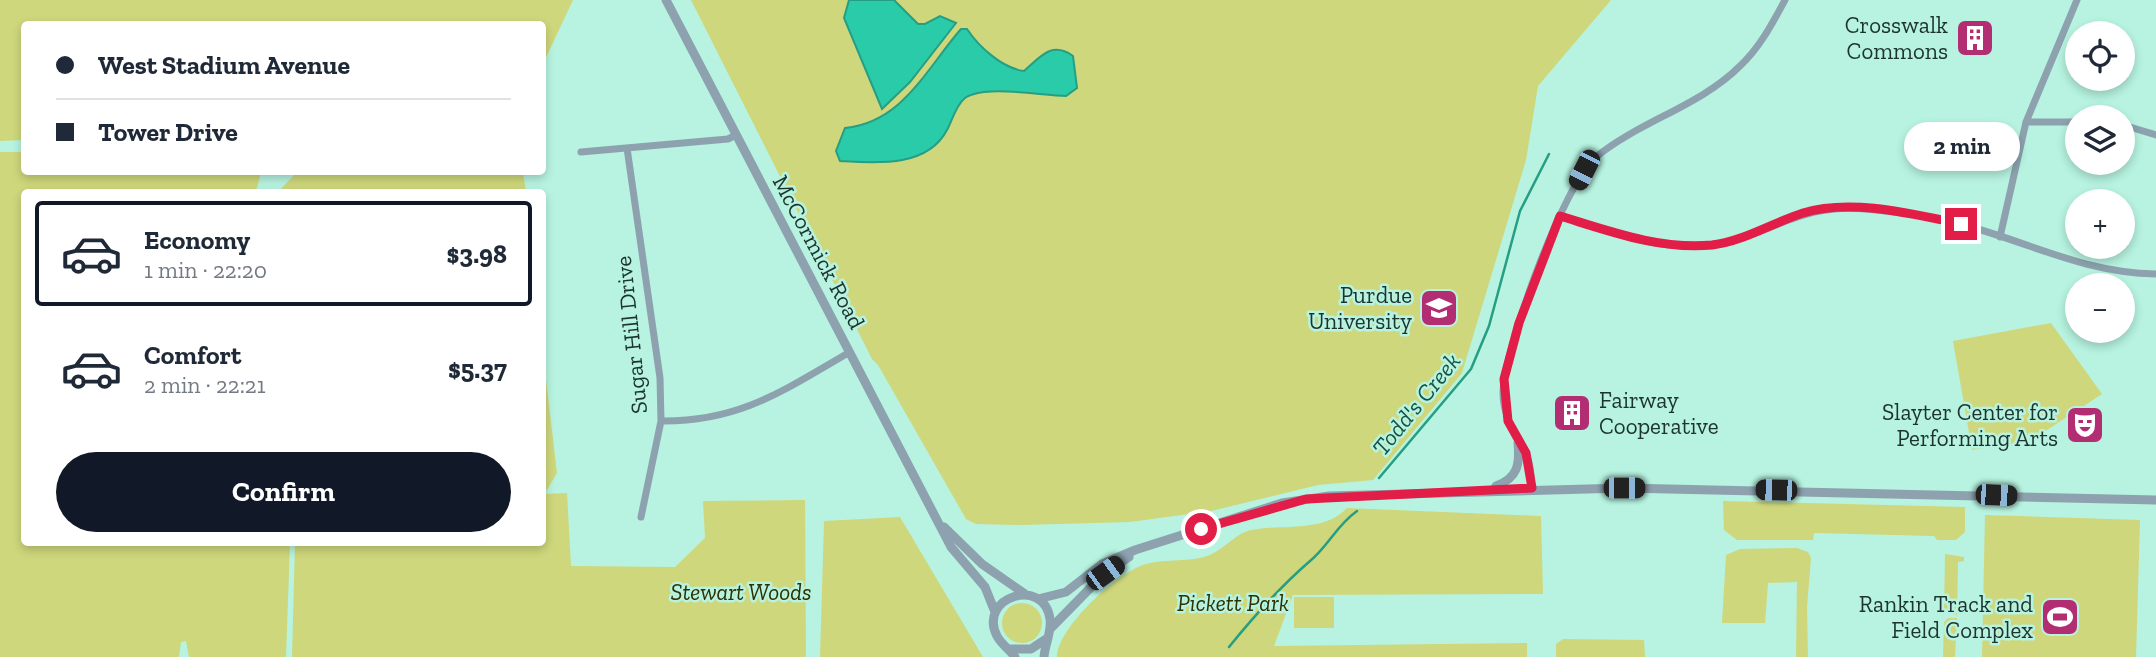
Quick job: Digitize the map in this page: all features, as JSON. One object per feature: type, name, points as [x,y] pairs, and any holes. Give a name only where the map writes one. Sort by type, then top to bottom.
[{"type":"street","name":"McCormick Road","points":[[666,0],[951,547],[985,587],[995,612]]},
{"type":"street","points":[[1532,488],[1526,453],[1508,421],[1503,397],[1506,369],[1519,323],[1560,216],[1584,170],[1593,160],[1739,68],[1765,36],[1785,0]]},
{"type":"street","points":[[2000,237],[2026,122],[2077,0]]},
{"type":"street","points":[[2026,122],[2065,122]]},
{"type":"street","points":[[2135,129],[2156,135]]},
{"type":"street","points":[[581,152],[728,139],[736,135]]},
{"type":"street","name":"Sugar Hill Drive","points":[[627,148],[660,378],[661,421],[641,517]]},
{"type":"street","points":[[1560,216],[1648,241],[1677,245],[1728,242],[1805,212],[1836,209],[1922,216],[2000,237],[2084,265],[2156,274]]},
{"type":"street","points":[[661,421],[695,421],[731,414],[790,386],[850,352]]},
{"type":"street","points":[[1488,489],[1513,476],[1519,461],[1518,443]]},
{"type":"street","points":[[1038,599],[1066,592],[1102,564],[1262,509],[1306,499],[1532,488],[1720,489],[2156,500]]},
{"type":"street","name":"McCormick Road","points":[[939,521],[982,564],[1026,594]]},
{"type":"street","points":[[1044,657],[1046,639],[1051,628],[1105,573],[1159,543]]},
{"type":"street","points":[[1015,657],[996,635],[995,612],[1011,596],[1026,594],[1038,599],[1049,612],[1051,628]]},
{"type":"street","points":[[1007,648],[1024,651],[1046,639]]},
{"type":"green space","points":[[0,0],[573,0],[546,58],[546,21],[21,21],[21,140],[0,141]]},
{"type":"green space","points":[[691,0],[1611,0],[1538,86],[1526,160],[1462,373],[1373,480],[1318,485],[1211,511],[1130,522],[1022,525],[976,524],[966,519],[878,365],[872,359]]},
{"type":"green space","points":[[0,152],[21,152],[21,175],[260,175],[257,189],[21,189],[21,546],[290,546],[286,657],[189,657],[186,641],[181,642],[179,657],[0,657]]},
{"type":"green space","points":[[294,175],[523,175],[526,189],[281,189]]},
{"type":"green space","points":[[2051,323],[2102,394],[2030,441],[1972,450],[1953,341]]},
{"type":"green space","points":[[546,380],[557,473],[546,490]]},
{"type":"green space","name":"Stewart Woods","points":[[567,493],[571,566],[675,567],[705,538],[703,501],[805,500],[806,657],[292,657],[295,546],[546,546],[546,494]]},
{"type":"green space","points":[[1723,501],[1965,507],[1965,532],[1956,540],[1937,540],[1934,536],[1814,533],[1813,540],[1737,540],[1724,530]]},
{"type":"green space","name":"Pickett Park","points":[[1347,508],[1541,516],[1543,594],[1293,595],[1274,646],[1527,643],[1527,657],[1057,657],[1067,631],[1091,602],[1134,569],[1154,562],[1210,555],[1251,530],[1315,524],[1338,516]]},
{"type":"green space","name":"Rankin Track and Field Complex","points":[[1985,515],[2140,520],[2136,657],[1982,657]]},
{"type":"green space","points":[[900,517],[983,657],[820,657],[824,521]]},
{"type":"green space","points":[[1797,548],[1808,552],[1811,558],[1807,607],[1808,657],[1796,657],[1797,582],[1768,583],[1765,623],[1722,623],[1726,555],[1740,549]]},
{"type":"green space","points":[[1945,554],[1964,557],[1964,561],[1958,562],[1957,615],[1944,612]]},
{"type":"green space","points":[[1294,597],[1334,597],[1334,628],[1294,628]]},
{"type":"green space","points":[[1022,603],[1036,609],[1042,623],[1036,637],[1022,643],[1008,637],[1002,623],[1008,609]]},
{"type":"green space","points":[[1948,618],[1957,618],[1955,657],[1943,657],[1944,622]]},
{"type":"green space","points":[[1563,639],[1644,640],[1645,657],[1556,657],[1556,644]]},
{"type":"shaded area","points":[[849,0],[894,0],[918,24],[925,24],[940,16],[956,23],[910,82],[882,109],[844,18]]},
{"type":"shaded area","points":[[961,29],[967,29],[978,43],[999,61],[1024,71],[1047,52],[1066,52],[1073,56],[1077,88],[1066,96],[999,91],[974,94],[962,101],[947,130],[927,151],[914,157],[884,162],[840,161],[836,151],[845,128],[865,124],[898,105]]},
{"type":"waterway","name":"Todd's Creek","points":[[1379,478],[1471,369],[1489,326],[1520,211],[1549,154]]},
{"type":"waterway","name":"Todd's Creek","points":[[1229,647],[1268,602],[1317,555],[1343,523],[1357,511]]},
{"type":"place","name":"Crosswalk Commons","points":[[1975,38]]},
{"type":"place","name":"Purdue University","points":[[1439,308]]},
{"type":"place","name":"Fairway Cooperative","points":[[1572,413]]},
{"type":"place","name":"Slayter Center for Performing Arts","points":[[2085,425]]},
{"type":"place","name":"Rankin Track and Field Complex","points":[[2060,617]]},
{"type":"route","points":[[1201,529],[1282,503],[1329,496],[1532,488],[1526,453],[1508,421],[1503,397],[1504,379],[1519,323],[1560,216],[1648,241],[1677,245],[1728,242],[1805,212],[1822,210],[1865,209],[1961,224]]}]
